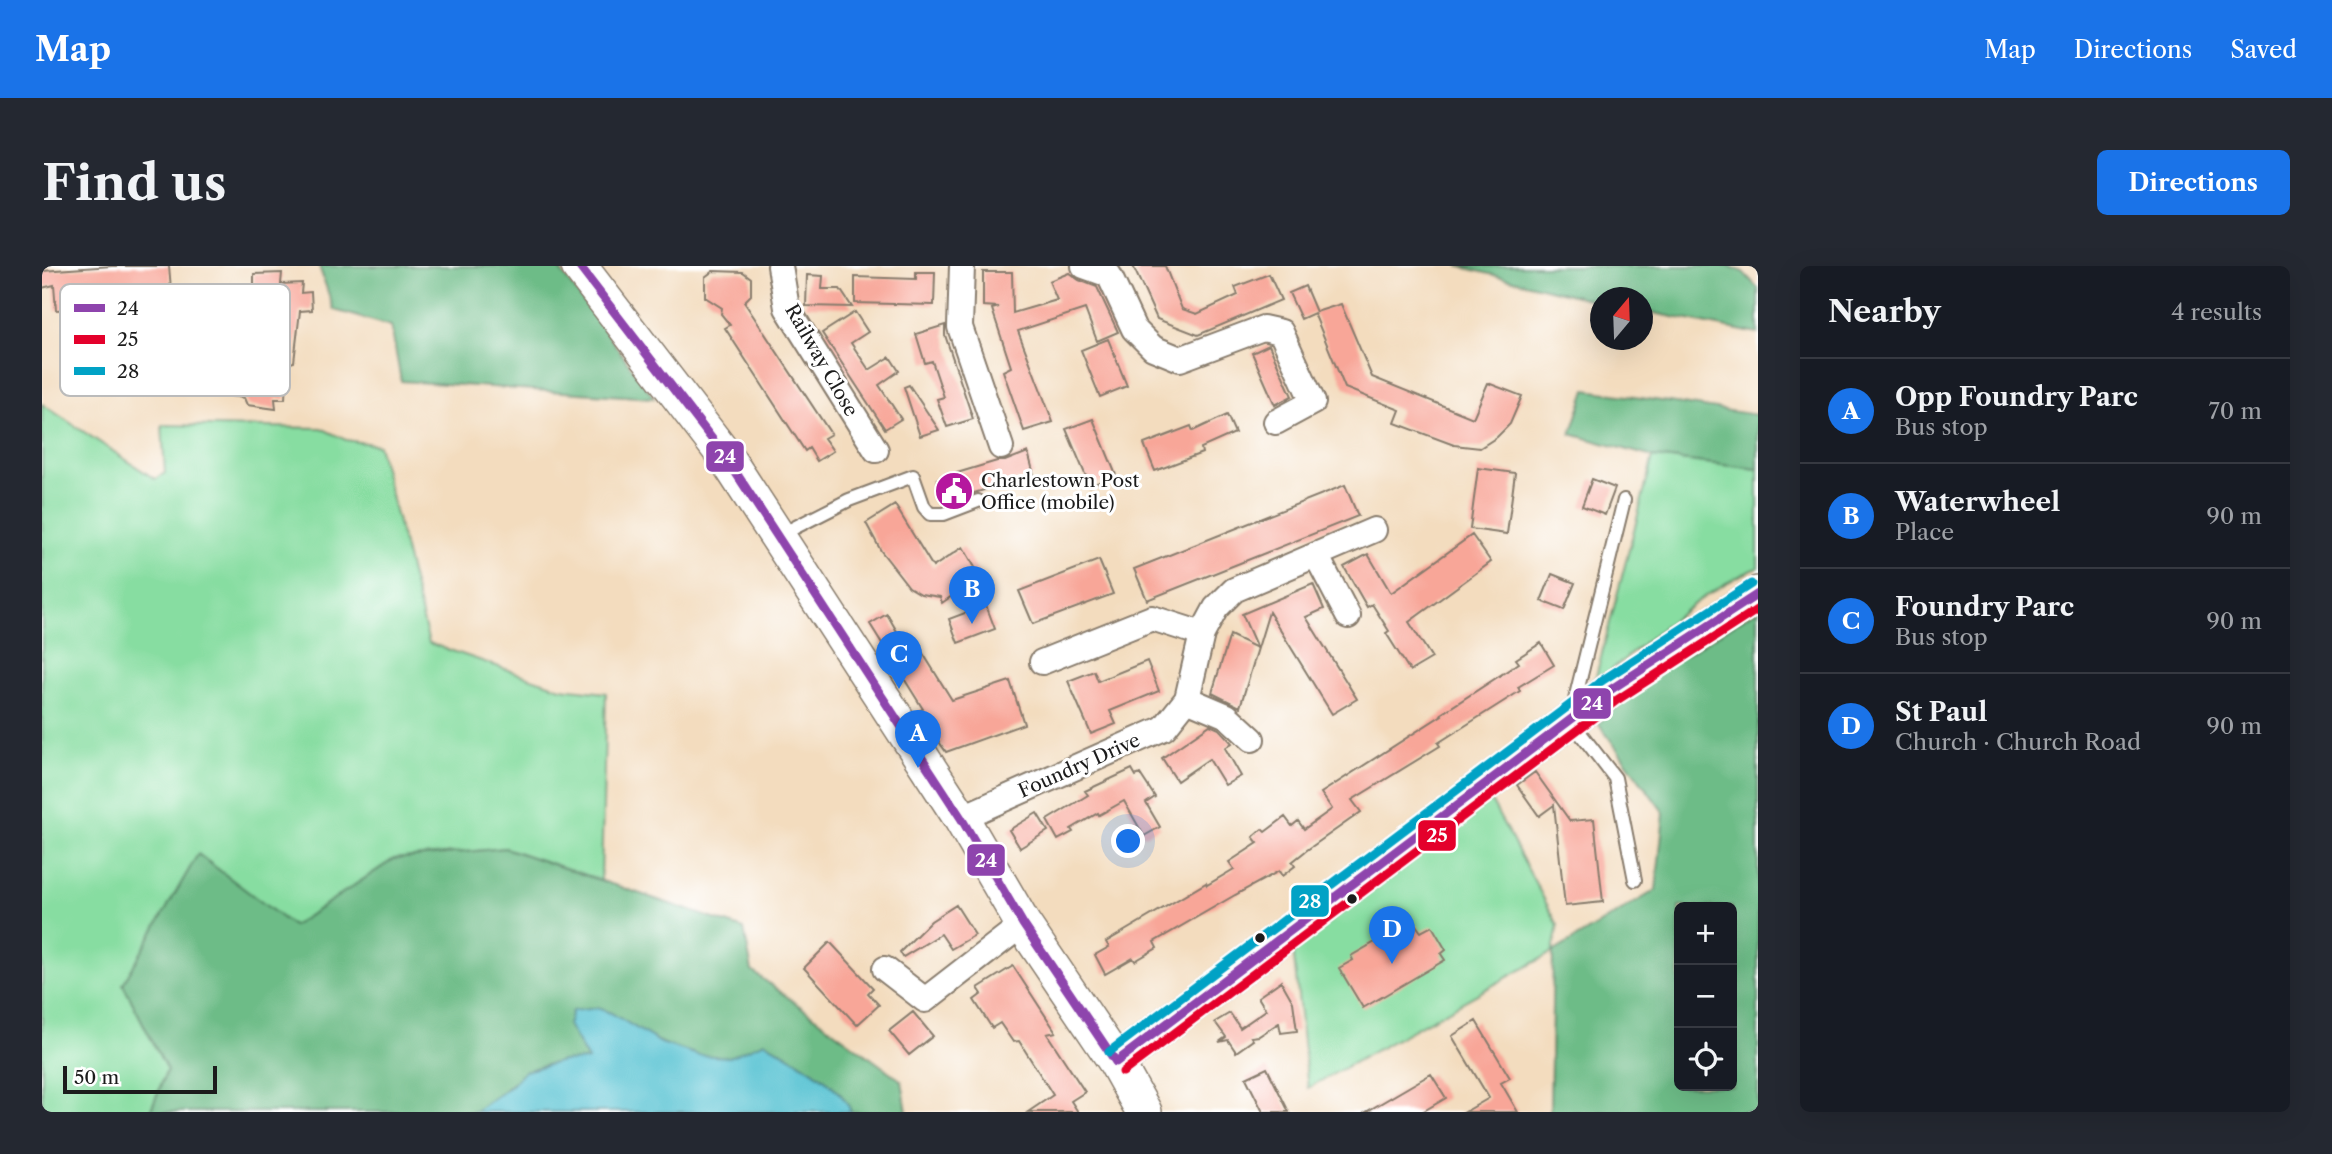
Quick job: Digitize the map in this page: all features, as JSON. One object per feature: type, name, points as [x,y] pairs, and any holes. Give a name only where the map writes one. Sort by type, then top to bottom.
[{"type":"street","name":"Railway Close","points":[[780,266],[787,308],[876,450]]},
{"type":"street","points":[[962,266],[960,327],[1001,447]]},
{"type":"street","points":[[1084,266],[1108,275],[1134,329],[1153,348],[1180,359],[1263,327],[1281,332],[1313,402],[1276,422]]},
{"type":"street","points":[[589,269],[725,456],[778,536],[961,818],[1023,924],[1116,1062],[1144,1112]]},
{"type":"street","name":"Foundry Drive","points":[[961,818],[1164,728],[1186,699],[1202,634],[1216,608],[1234,590],[1374,530]]},
{"type":"street","points":[[1316,555],[1348,616]]},
{"type":"street","points":[[1116,1062],[1610,690],[1758,594]]},
{"type":"street","points":[[1042,662],[1152,618],[1202,634]]},
{"type":"street","points":[[1186,699],[1227,716],[1252,738]]},
{"type":"street","points":[[885,970],[925,1000],[1023,924]]},
{"type":"lane","points":[[778,536],[849,500],[913,476],[924,507],[930,514],[944,514],[978,501]]},
{"type":"lane","points":[[1624,500],[1570,720],[1615,778],[1635,880]]},
{"type":"green space","points":[[319,266],[557,266],[654,398],[401,381],[391,326],[334,310]]},
{"type":"green space","points":[[1458,266],[1730,266],[1743,272],[1758,288],[1758,334],[1653,313],[1653,287],[1590,287],[1590,299]]},
{"type":"green space","points":[[1586,390],[1758,415],[1758,469],[1653,457],[1571,434]]},
{"type":"green space","points":[[42,404],[155,479],[165,473],[162,425],[321,428],[346,440],[378,445],[429,643],[561,688],[606,693],[601,880],[505,848],[394,859],[293,926],[123,984],[167,1070],[150,1112],[42,1112]]},
{"type":"green space","points":[[1653,457],[1758,469],[1758,568],[1737,577],[1694,604],[1594,684]]},
{"type":"green space","points":[[1758,609],[1758,1112],[1550,1112],[1553,952],[1656,890],[1664,813],[1598,723],[1645,680]]},
{"type":"green space","points":[[1490,799],[1558,925],[1553,952],[1308,1088],[1293,949]]},
{"type":"green space","points":[[505,848],[744,929],[752,971],[902,1081],[907,1112],[851,1112],[846,1101],[826,1081],[765,1042],[729,1057],[699,1056],[652,1038],[611,1013],[588,1060],[554,1063],[529,1070],[474,1112],[150,1112],[167,1070],[123,984],[198,854],[293,926],[394,859]]},
{"type":"water","points":[[597,1008],[611,1013],[661,1043],[698,1055],[729,1057],[765,1042],[826,1081],[846,1101],[851,1112],[474,1112],[508,1088],[525,1071],[562,1061],[588,1060],[568,1025],[572,1011]]},
{"type":"building","points":[[112,266],[169,266],[171,284],[60,284],[60,310],[56,310],[54,285],[42,288],[42,271]]},
{"type":"building","points":[[1133,266],[1165,266],[1182,309],[1197,314],[1238,295],[1235,287],[1269,274],[1281,300],[1198,335],[1157,319]]},
{"type":"building","points":[[713,271],[743,272],[751,278],[751,295],[744,302],[831,434],[824,438],[833,451],[817,461],[809,448],[805,451],[725,328],[730,325],[721,314],[722,308],[705,297],[705,277]]},
{"type":"building","points":[[916,272],[935,272],[934,305],[855,303],[855,277],[916,279]]},
{"type":"building","points":[[983,272],[1012,272],[1013,313],[1057,300],[1049,281],[1069,273],[1097,287],[1118,332],[1097,341],[1085,309],[1018,331],[1053,422],[1024,431],[1003,371],[1011,367],[992,309],[999,307],[983,306]]},
{"type":"building","points":[[282,273],[281,284],[254,284],[254,274]]},
{"type":"building","points":[[807,275],[823,276],[822,289],[840,289],[852,307],[806,306]]},
{"type":"building","points":[[302,283],[301,293],[311,292],[312,310],[300,311],[294,362],[290,363],[290,284],[281,284]]},
{"type":"building","points":[[1305,286],[1316,312],[1341,304],[1372,377],[1473,418],[1488,383],[1522,396],[1510,424],[1480,448],[1454,445],[1395,423],[1400,410],[1345,388],[1314,313],[1301,319],[1289,293]]},
{"type":"building","points":[[855,312],[868,332],[851,343],[869,370],[890,357],[899,371],[879,385],[901,419],[885,429],[822,333]]},
{"type":"building","points":[[945,325],[945,335],[973,419],[947,427],[937,399],[944,397],[932,361],[925,363],[916,334]]},
{"type":"building","points":[[1108,339],[1127,386],[1100,397],[1081,350]]},
{"type":"building","points":[[1269,345],[1292,396],[1275,405],[1252,353]]},
{"type":"building","points":[[909,385],[939,430],[920,436],[904,387]]},
{"type":"building","points":[[230,396],[285,396],[285,399],[275,399],[276,409],[247,405],[244,398]]},
{"type":"building","points":[[1227,415],[1235,433],[1201,448],[1202,453],[1155,471],[1144,444],[1191,426],[1193,431]]},
{"type":"building","points":[[1093,419],[1116,475],[1090,486],[1066,429]]},
{"type":"building","points":[[1028,452],[1034,475],[944,502],[937,479]]},
{"type":"building","points":[[1478,468],[1515,473],[1507,534],[1470,529]]},
{"type":"building","points":[[1592,479],[1615,488],[1605,515],[1582,506]]},
{"type":"building","points":[[1345,485],[1358,516],[1147,600],[1134,569]]},
{"type":"building","points":[[895,505],[933,567],[963,547],[980,576],[942,603],[940,597],[921,594],[909,587],[881,551],[866,523]]},
{"type":"building","points":[[1472,535],[1491,562],[1409,622],[1432,658],[1410,671],[1386,633],[1389,631],[1372,604],[1367,607],[1344,567],[1368,554],[1391,593]]},
{"type":"building","points":[[1099,560],[1113,594],[1033,624],[1019,591]]},
{"type":"building","points":[[1552,574],[1575,583],[1564,610],[1541,601]]},
{"type":"building","points":[[1313,584],[1324,609],[1306,617],[1357,699],[1332,714],[1269,612],[1240,707],[1212,693],[1230,635],[1257,648],[1242,614]]},
{"type":"building","points":[[986,605],[995,629],[958,643],[949,619]]},
{"type":"building","points":[[887,614],[899,635],[897,639],[911,634],[952,700],[1010,681],[1024,724],[946,752],[918,711],[923,709],[870,624]]},
{"type":"building","points":[[1541,643],[1554,665],[1518,687],[1520,691],[1438,743],[1440,746],[1352,800],[1361,812],[1292,862],[1295,866],[1282,876],[1279,871],[1235,895],[1154,942],[1157,948],[1105,974],[1095,955],[1109,947],[1106,942],[1234,869],[1229,862],[1258,843],[1253,837],[1262,829],[1265,832],[1285,817],[1292,826],[1298,821],[1304,829],[1332,809],[1321,793],[1519,663],[1516,659]]},
{"type":"building","points":[[1147,661],[1159,691],[1110,711],[1116,724],[1091,734],[1068,681],[1094,671],[1098,681]]},
{"type":"building","points":[[1210,725],[1219,729],[1232,743],[1225,748],[1241,776],[1225,785],[1209,759],[1177,781],[1162,758]]},
{"type":"building","points":[[1132,769],[1136,776],[1140,774],[1155,797],[1146,803],[1160,827],[1144,836],[1124,801],[1099,815],[1098,813],[1058,840],[1047,820],[1088,795],[1085,791]]},
{"type":"building","points":[[1535,772],[1570,821],[1594,819],[1603,902],[1565,906],[1554,805],[1539,816],[1517,785]]},
{"type":"building","points":[[1037,813],[1048,831],[1020,848],[1009,830]]},
{"type":"building","points":[[956,905],[975,935],[951,949],[941,934],[903,957],[900,952],[931,921]]},
{"type":"building","points":[[1416,925],[1421,932],[1432,926],[1446,950],[1441,954],[1445,960],[1363,1008],[1339,968],[1353,960],[1351,956],[1403,926],[1407,931]]},
{"type":"building","points":[[830,942],[873,988],[868,993],[879,1005],[857,1025],[804,968]]},
{"type":"building","points":[[1013,966],[1056,1032],[1047,1034],[1085,1092],[1071,1101],[1078,1112],[1028,1112],[1053,1095],[1019,1041],[1013,1042],[1000,1023],[992,1028],[974,1000],[982,994],[978,988]]},
{"type":"building","points":[[1281,981],[1293,1002],[1297,1031],[1281,1033],[1279,1023],[1259,1036],[1251,1037],[1253,1040],[1236,1052],[1228,1040],[1219,1042],[1226,1037],[1215,1022],[1230,1013],[1240,1028],[1266,1010],[1258,997]]},
{"type":"building","points":[[913,1012],[933,1036],[909,1055],[889,1031]]},
{"type":"building","points":[[1476,1021],[1510,1078],[1501,1083],[1518,1112],[1465,1112],[1489,1098],[1452,1036]]},
{"type":"building","points":[[1267,1068],[1289,1112],[1263,1112],[1246,1078]]},
{"type":"building","points":[[1431,1074],[1446,1098],[1422,1112],[1366,1112]]},
{"type":"transit line","name":"24","points":[[579,266],[725,456],[961,818],[1023,924],[1116,1062]]},
{"type":"transit line","name":"28","points":[[1109,1052],[1603,680],[1751,584]]},
{"type":"transit line","name":"24","points":[[1116,1062],[1610,690],[1758,594]]},
{"type":"transit line","name":"25","points":[[1123,1072],[1617,700],[1758,609]]},
{"type":"place","name":"Charlestown Post Office (mobile)","points":[[954,491]]},
{"type":"place","name":"Waterwheel","points":[[972,624]]},
{"type":"place","name":"Foundry Parc","points":[[899,689]]},
{"type":"place","name":"Opp Foundry Parc","points":[[918,768]]},
{"type":"place","name":"St Paul","points":[[1392,964]]}]
